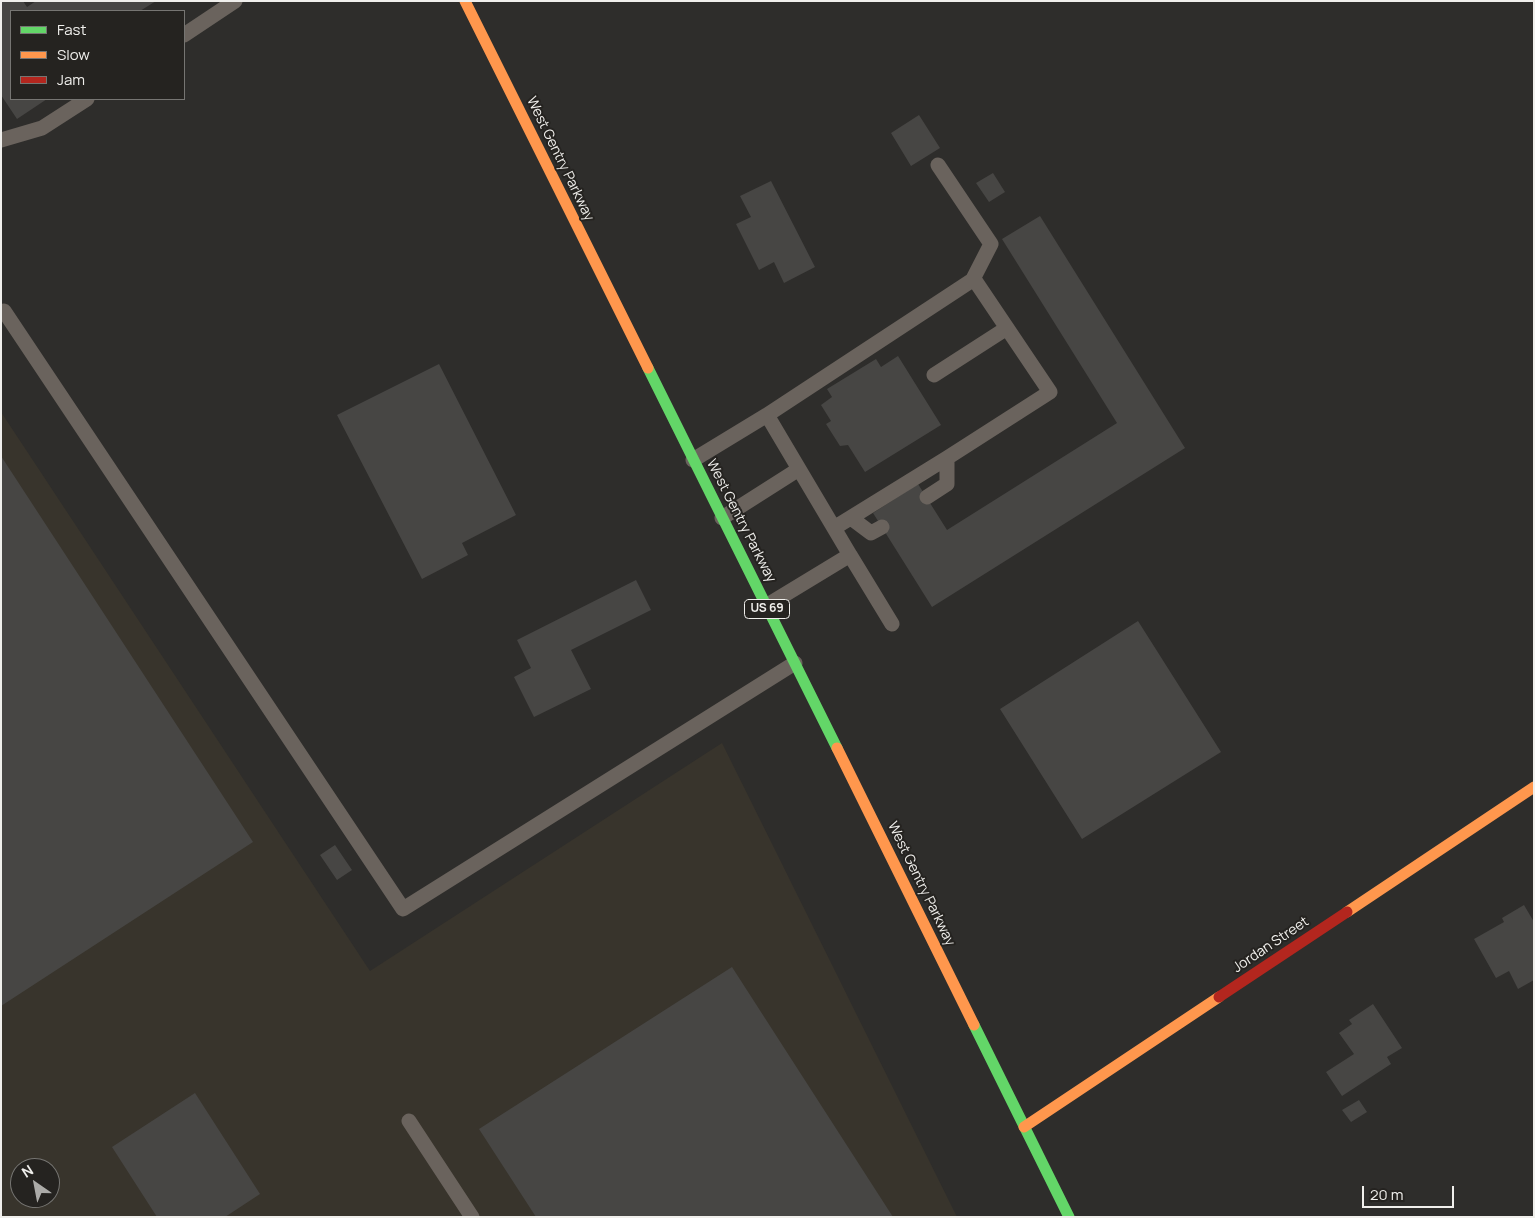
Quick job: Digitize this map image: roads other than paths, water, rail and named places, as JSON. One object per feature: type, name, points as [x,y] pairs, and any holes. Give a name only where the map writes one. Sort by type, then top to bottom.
[{"type":"main road","name":"West Gentry Parkway","points":[[464,1],[1069,1217]]},
{"type":"main road","name":"Jordan Street","points":[[1024,1127],[1534,787]]},
{"type":"lane","points":[[185,34],[235,1]]},
{"type":"lane","points":[[1,140],[42,128],[85,100]]},
{"type":"lane","points":[[693,460],[768,415],[972,281],[992,244],[938,165]]},
{"type":"lane","points":[[834,528],[1050,392],[974,279],[972,281]]},
{"type":"lane","points":[[4,311],[403,909],[795,663]]},
{"type":"lane","points":[[934,375],[1007,328]]},
{"type":"lane","points":[[768,415],[892,624]]},
{"type":"lane","points":[[927,497],[947,484],[947,458]]},
{"type":"lane","points":[[722,518],[799,469]]},
{"type":"lane","points":[[851,518],[871,533],[882,527]]},
{"type":"lane","points":[[766,606],[850,555]]},
{"type":"lane","points":[[409,1121],[472,1217]]}]
